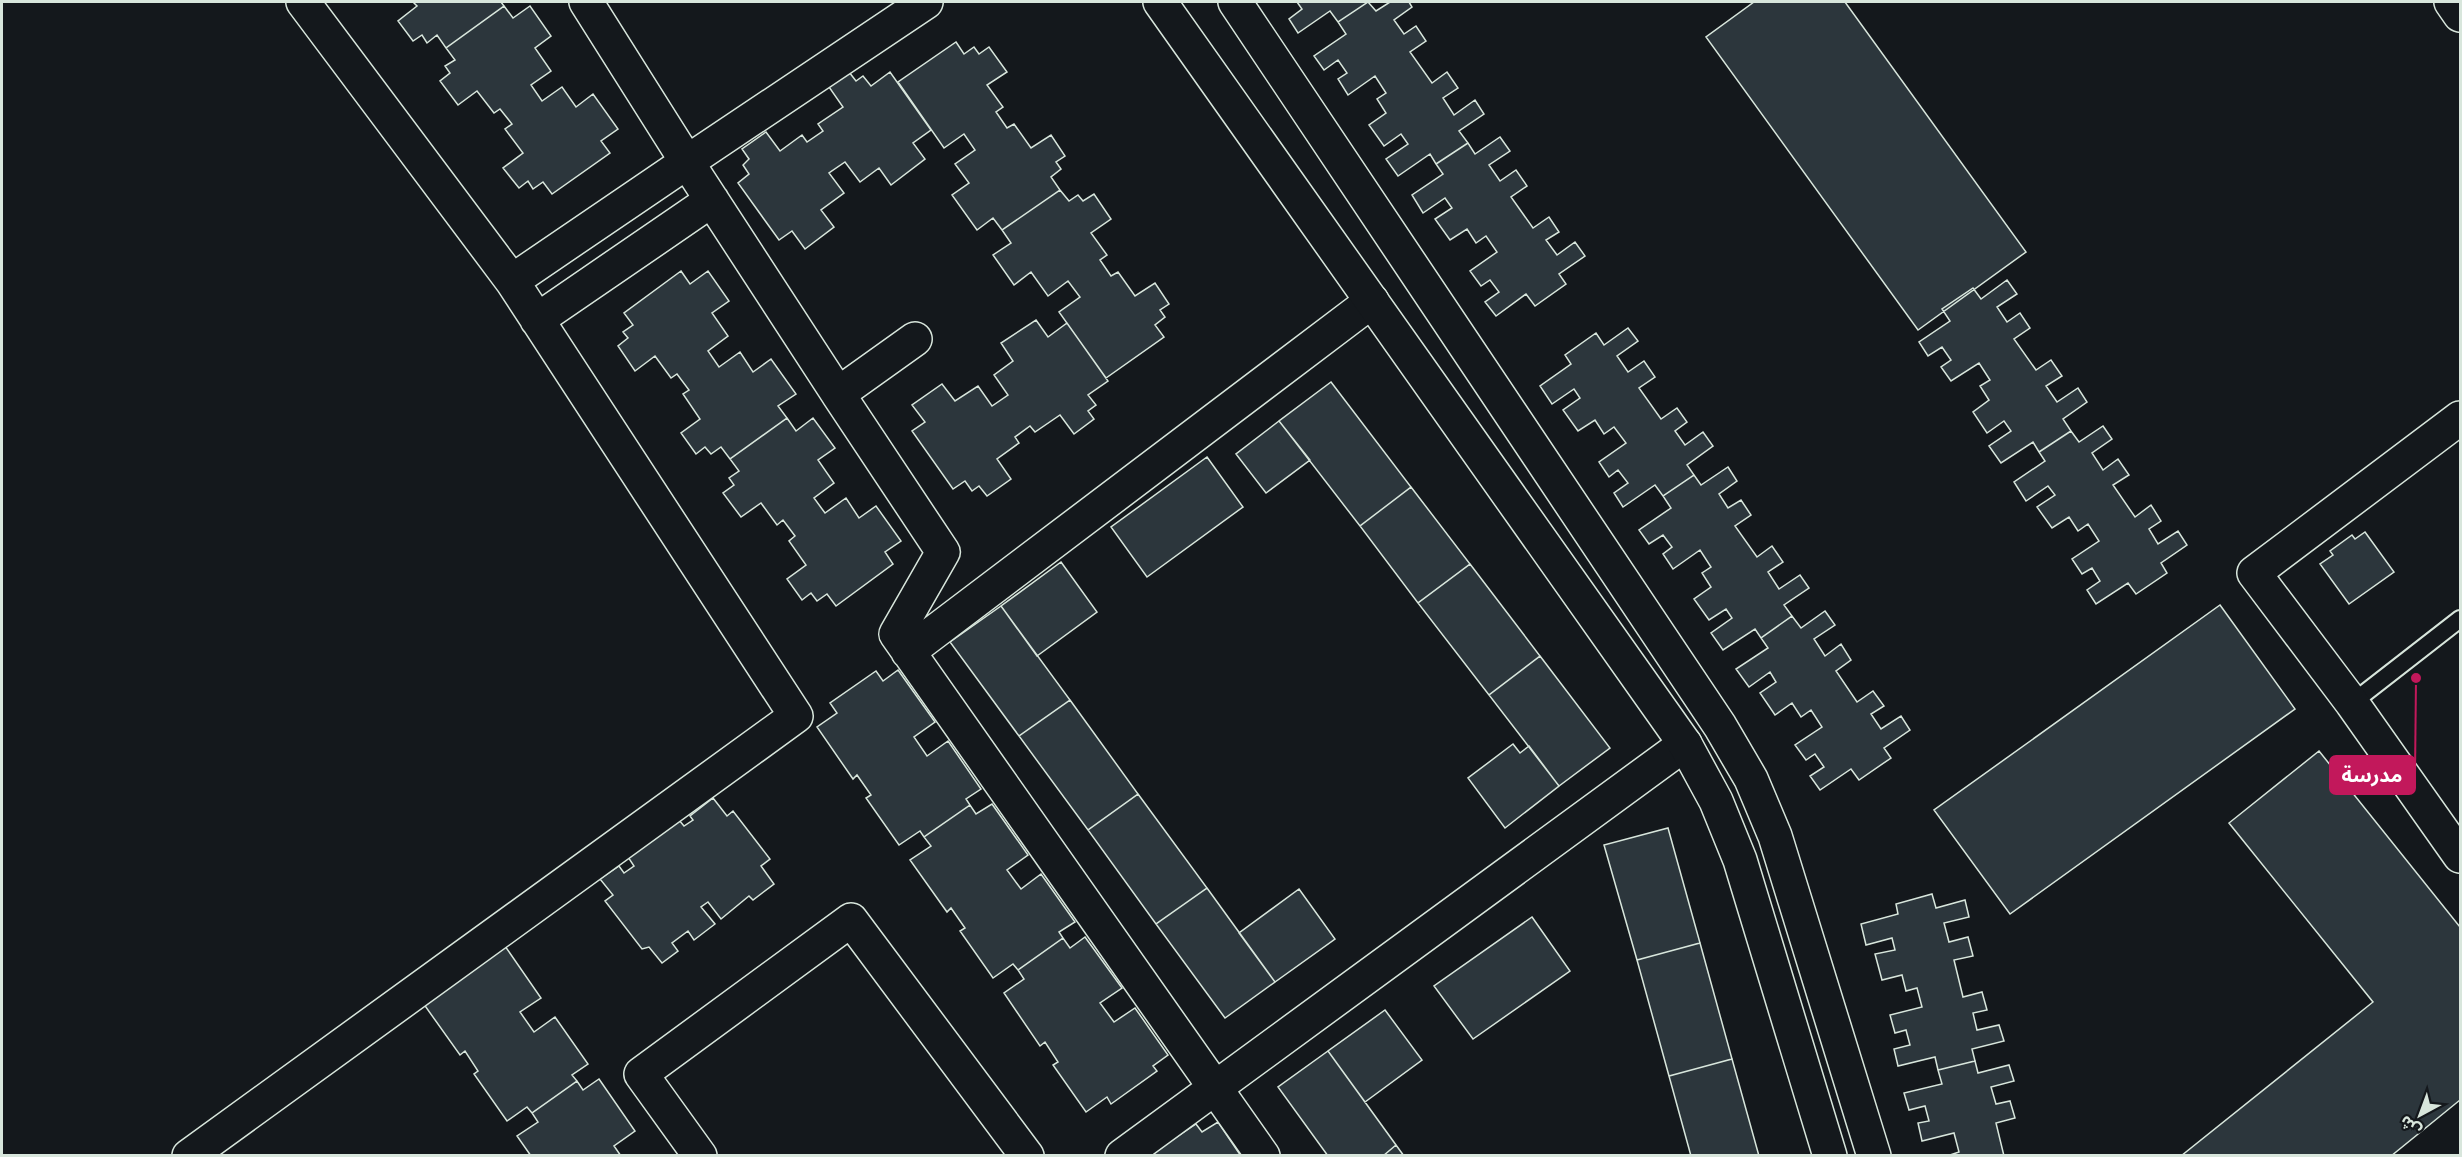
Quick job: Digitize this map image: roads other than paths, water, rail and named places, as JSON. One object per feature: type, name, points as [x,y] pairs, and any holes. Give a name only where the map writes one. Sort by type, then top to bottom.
[{"type":"street","points":[[189,1155],[796,716],[512,281],[303,2]]},
{"type":"street","points":[[586,2],[687,162],[943,552],[896,634],[1263,1155]]},
{"type":"street","points":[[512,281],[926,2]]},
{"type":"street","points":[[1160,2],[1685,744],[1716,801],[1740,860],[1830,1155]]},
{"type":"street","points":[[1235,2],[1720,726],[1751,779],[1775,836],[1874,1155]]},
{"type":"street","points":[[2451,2],[2460,15]]},
{"type":"street","points":[[537,320],[712,200]]},
{"type":"street","points":[[908,652],[1372,301]]},
{"type":"street","points":[[838,394],[915,339]]},
{"type":"street","points":[[2460,418],[2254,573],[2352,703],[2460,856]]},
{"type":"street","points":[[1122,1155],[1216,1089],[1685,744]]},
{"type":"street","points":[[700,1155],[641,1074],[851,920],[1027,1155]]},
{"type":"lane","points":[[2352,703],[2460,619]]},
{"type":"place","name":"مدرسة","points":[[2416,678]]}]
